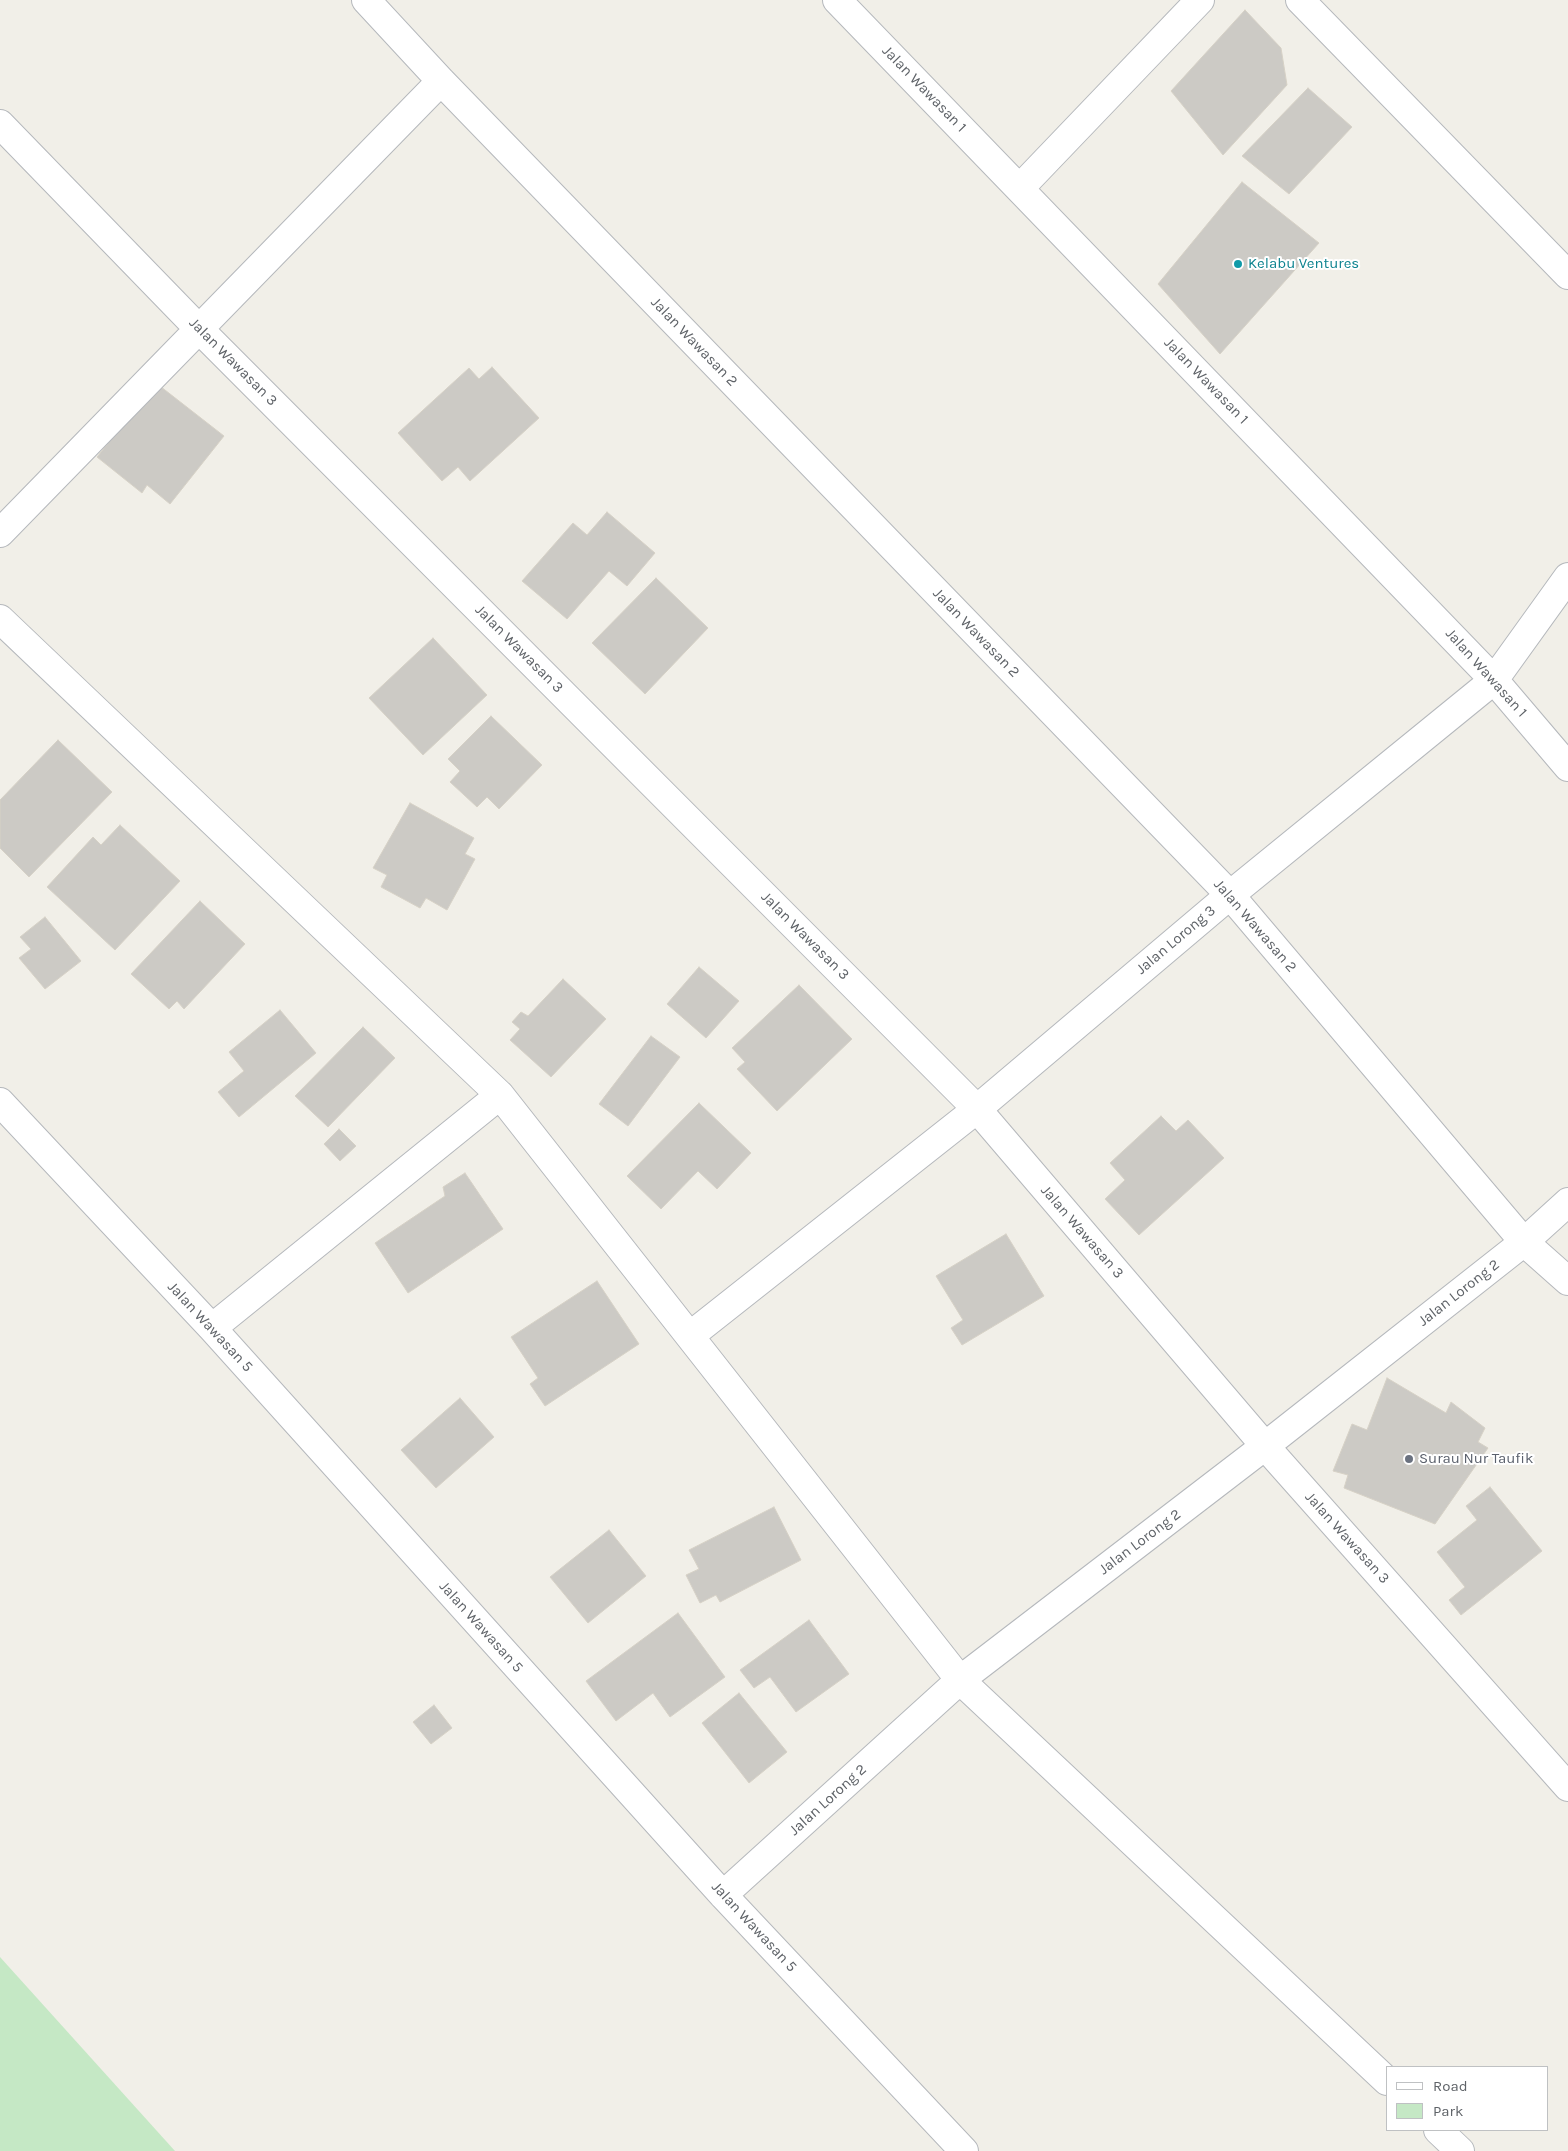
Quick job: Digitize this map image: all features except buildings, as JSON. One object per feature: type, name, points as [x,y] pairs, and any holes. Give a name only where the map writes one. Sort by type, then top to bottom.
[{"type":"street","name":"Jalan Wawasan 2","points":[[366,0],[441,81],[1230,894],[1524,1242],[1568,1281]]},
{"type":"street","name":"Jalan Wawasan 1","points":[[837,0],[1494,680],[1568,767]]},
{"type":"street","points":[[1020,188],[1200,0]]},
{"type":"street","points":[[1300,0],[1568,275]]},
{"type":"street","points":[[0,533],[441,81]]},
{"type":"street","name":"Jalan Wawasan 3","points":[[0,124],[199,329],[977,1109],[1265,1446],[1568,1787]]},
{"type":"street","name":"Jalan Lorong 3","points":[[691,1336],[977,1109],[1230,894],[1494,680],[1568,577]]},
{"type":"street","points":[[0,618],[500,1095],[960,1680],[1386,2081]]},
{"type":"street","points":[[212,1328],[500,1095]]},
{"type":"street","name":"Jalan Wawasan 5","points":[[0,1102],[212,1328],[723,1895],[964,2151]]},
{"type":"street","name":"Jalan Lorong 2","points":[[723,1895],[960,1680],[1265,1446],[1524,1242],[1568,1202]]},
{"type":"street","points":[[1439,2131],[1460,2151]]},
{"type":"green space","points":[[0,1957],[175,2151],[0,2151]]},
{"type":"place","name":"Kelabu Ventures","points":[[1238,264]]},
{"type":"place","name":"Surau Nur Taufik","points":[[1409,1459]]}]
